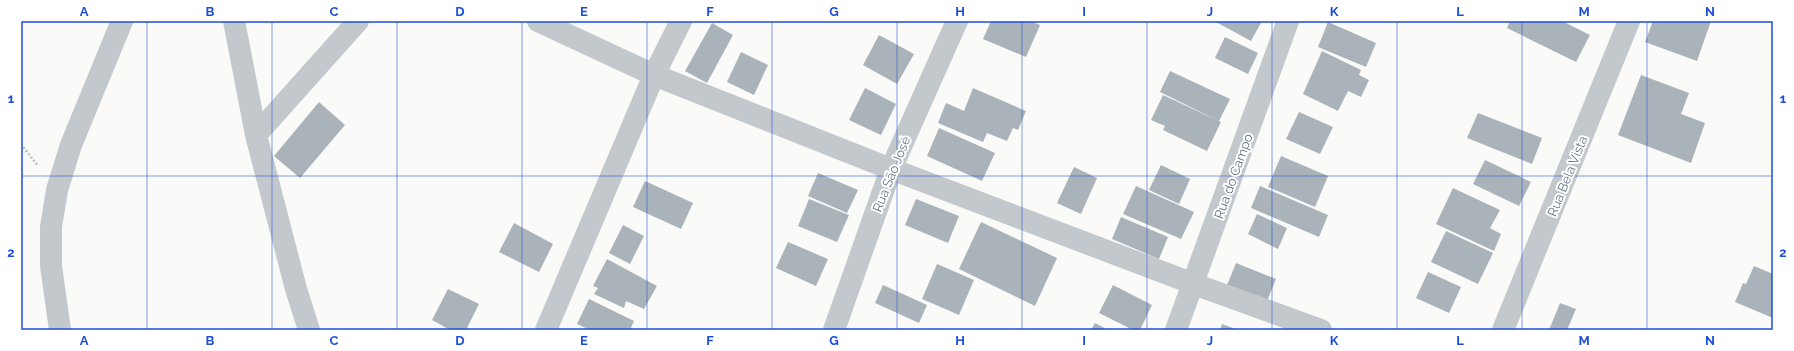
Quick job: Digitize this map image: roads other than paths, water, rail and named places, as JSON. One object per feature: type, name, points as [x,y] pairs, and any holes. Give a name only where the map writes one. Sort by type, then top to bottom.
[{"type":"street","points":[[60,330],[51,266],[51,227],[56,190],[71,145],[122,21]]},
{"type":"street","points":[[234,21],[256,135],[296,289],[309,330]]},
{"type":"street","points":[[256,135],[358,21]]},
{"type":"street","points":[[538,21],[654,75],[891,169],[1194,284],[1321,330]]},
{"type":"street","points":[[546,330],[654,75],[681,21]]},
{"type":"street","name":"Rua São José","points":[[834,330],[891,169],[957,21]]},
{"type":"street","name":"Rua do Campo","points":[[1176,330],[1194,284],[1288,21]]},
{"type":"street","name":"Rua Bela Vista","points":[[1503,330],[1629,21]]}]
